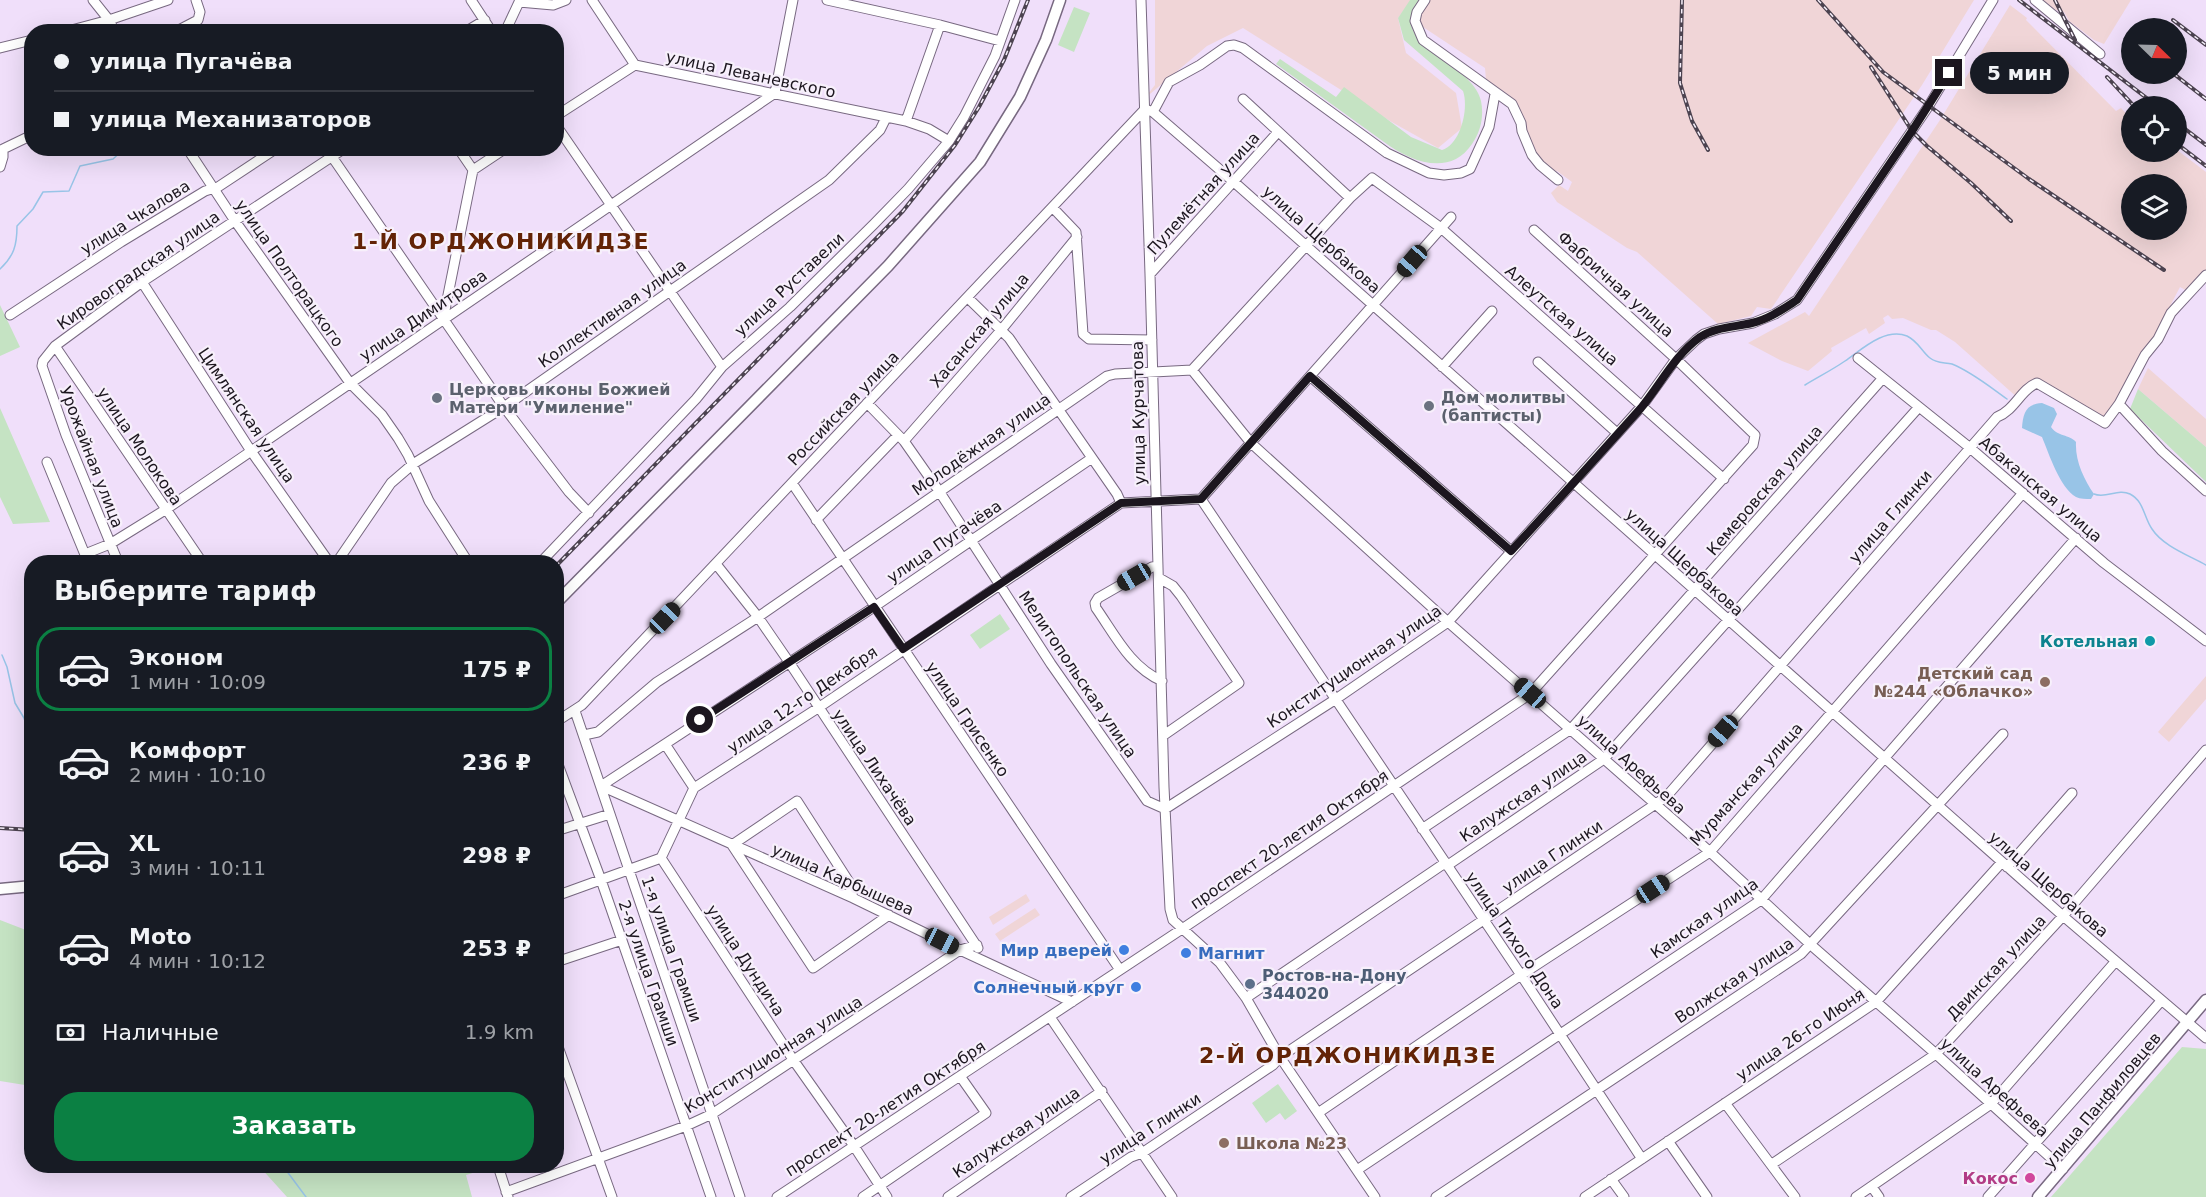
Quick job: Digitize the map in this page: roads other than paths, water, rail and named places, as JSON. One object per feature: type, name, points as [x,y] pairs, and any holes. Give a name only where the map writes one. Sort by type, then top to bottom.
[{"type":"main road","points":[[564,587],[884,263],[975,159],[1016,94],[1041,38],[1054,0]]},
{"type":"main road","points":[[564,595],[888,267],[980,162],[1020,97],[1046,40],[1060,0]]},
{"type":"main road","points":[[0,889],[24,887]]},
{"type":"main road","points":[[0,895],[24,893]]},
{"type":"main road","name":"улица Панфиловцев","points":[[2038,1197],[2206,1000]]},
{"type":"street","points":[[93,0],[111,24]]},
{"type":"street","points":[[94,24],[168,0]]},
{"type":"street","points":[[191,24],[198,20],[200,12],[196,0]]},
{"type":"street","points":[[471,0],[487,24]]},
{"type":"street","points":[[509,24],[519,1],[553,5],[566,0]]},
{"type":"street","points":[[564,111],[635,65],[592,0]]},
{"type":"street","points":[[775,93],[793,0]]},
{"type":"street","points":[[826,0],[940,25],[1000,41]]},
{"type":"street","name":"улица Руставели","points":[[548,555],[696,399],[722,367],[790,307],[874,224],[949,141],[964,117],[1000,41],[1015,0]]},
{"type":"street","name":"улица Курчатова","points":[[1141,0],[1149,111],[1155,500],[1165,809],[1170,909],[1173,920],[1182,929]]},
{"type":"street","points":[[1425,0],[1417,12],[1415,21],[1423,39],[1512,104],[1532,155],[1558,180]]},
{"type":"street","name":"Конституционная улица","points":[[1165,809],[1336,699],[1448,622],[1642,406],[1676,359],[1704,334],[1753,323],[1775,314],[1797,300],[1928,107],[1993,0]]},
{"type":"street","points":[[2035,0],[2100,54]]},
{"type":"street","points":[[478,24],[484,20]]},
{"type":"street","points":[[906,121],[940,25]]},
{"type":"street","points":[[0,48],[24,42]]},
{"type":"street","points":[[1149,111],[1169,82],[1200,65],[1227,46],[1234,45],[1243,48],[1387,153],[1429,173],[1444,175],[1461,173],[1470,169],[1489,127],[1496,94]]},
{"type":"street","name":"улица Леваневского","points":[[635,65],[906,121],[929,129],[949,141]]},
{"type":"street","name":"улица Димитрова","points":[[91,555],[165,510],[775,93]]},
{"type":"street","points":[[1192,370],[1350,198],[1243,99]]},
{"type":"street","name":"улица Щербакова","points":[[1149,111],[1307,246],[2115,962],[2206,1038]]},
{"type":"street","name":"Российская улица","points":[[564,716],[575,711],[1053,208],[1149,111]]},
{"type":"street","name":"Коллективная улица","points":[[342,555],[391,483],[413,464],[504,407],[829,180],[880,130],[886,118]]},
{"type":"street","name":"Пулемётная улица","points":[[1150,274],[1278,132]]},
{"type":"street","points":[[564,137],[722,367]]},
{"type":"street","points":[[0,167],[3,149],[24,139]]},
{"type":"street","name":"улица Полторацкого","points":[[192,156],[235,221],[350,383],[382,415],[398,438],[413,464],[429,501],[464,555]]},
{"type":"street","name":"улица Чкалова","points":[[10,315],[121,242],[264,156]]},
{"type":"street","name":"Кировоградская улица","points":[[43,361],[55,346],[142,282],[335,156]]},
{"type":"street","points":[[463,156],[473,170]]},
{"type":"street","points":[[443,320],[473,170],[494,156]]},
{"type":"street","points":[[332,158],[504,407],[569,492],[589,513]]},
{"type":"street","name":"Алеутская улица","points":[[1350,198],[1372,178],[1441,228],[1724,479]]},
{"type":"street","points":[[1053,208],[1075,229],[1077,237],[1085,338],[1152,340]]},
{"type":"street","points":[[1201,499],[1451,217]]},
{"type":"street","name":"Фабричная улица","points":[[1534,230],[1676,359],[1755,435]]},
{"type":"street","name":"Хасанская улица","points":[[816,520],[901,438],[1002,329],[1077,237]]},
{"type":"street","points":[[2206,275],[2171,313],[2158,339],[2145,355],[2120,404],[2162,451],[2206,491]]},
{"type":"street","name":"Цимлянская улица","points":[[142,282],[251,451],[324,555]]},
{"type":"street","points":[[968,298],[1002,329],[1121,503]]},
{"type":"street","points":[[1442,367],[1492,311]]},
{"type":"street","name":"улица Молокова","points":[[55,346],[197,555]]},
{"type":"street","name":"Абаканская улица","points":[[1858,358],[1969,447],[2104,563],[2206,641]]},
{"type":"street","name":"Урожайная улица","points":[[43,361],[42,366],[66,435],[115,555]]},
{"type":"street","points":[[1538,362],[1617,433]]},
{"type":"street","name":"Молодёжная улица","points":[[584,735],[598,732],[657,682],[758,617],[1107,376],[1192,370]]},
{"type":"street","name":"улица Арефьева","points":[[1192,370],[1251,443],[1448,622],[1710,852],[2063,1170]]},
{"type":"street","points":[[1310,376],[1511,551]]},
{"type":"street","name":"Кемеровская улица","points":[[1422,829],[1571,729],[1883,378]]},
{"type":"street","name":"улица Глинки","points":[[1071,1197],[1131,1157],[1142,1153],[1273,1065],[1280,1057],[1666,797],[1969,447],[1998,417],[2011,409],[2034,384],[2044,385],[2105,423],[2120,404]]},
{"type":"street","name":"Мелитопольская улица","points":[[867,403],[901,438],[939,491],[1051,664],[1147,801],[1165,809]]},
{"type":"street","name":"Калужская улица","points":[[1246,998],[1604,759],[1919,407]]},
{"type":"street","name":"проспект 20-летия Октября","points":[[777,1197],[1182,929],[1530,693],[1724,479],[1753,445],[1755,435]]},
{"type":"street","name":"улица Пугачёва","points":[[601,786],[874,607],[1092,458]]},
{"type":"street","points":[[47,462],[85,555]]},
{"type":"street","name":"улица Грисенко","points":[[792,483],[1120,970]]},
{"type":"street","name":"Мурманская улица","points":[[1318,1113],[1521,975],[1710,852],[2023,493]]},
{"type":"street","name":"улица 12-го Декабря","points":[[661,858],[694,788],[818,708],[1121,503],[1201,499]]},
{"type":"street","name":"улица Тихого Дона","points":[[1201,499],[1642,1159]]},
{"type":"street","name":"Камская улица","points":[[1357,1170],[1761,900],[2076,538]]},
{"type":"street","name":"улица Лихачёва","points":[[716,564],[758,617],[789,662],[977,945],[982,961]]},
{"type":"street","points":[[1158,566],[1152,567],[1098,598],[1095,603],[1096,608],[1136,665],[1147,674],[1162,681]]},
{"type":"street","points":[[1159,578],[1168,582],[1177,591],[1239,683],[1164,735]]},
{"type":"street","name":"1-я улица Грамши","points":[[575,711],[741,1197]]},
{"type":"street","name":"Волжская улица","points":[[1436,1197],[1801,954],[2003,734]]},
{"type":"street","points":[[664,744],[694,788]]},
{"type":"street","name":"Двинская улица","points":[[1772,1164],[1936,1054],[2063,916],[2206,750]]},
{"type":"street","name":"2-я улица Грамши","points":[[564,780],[711,1197]]},
{"type":"street","name":"улица Карбышева","points":[[601,786],[853,898],[1072,1002]]},
{"type":"street","name":"улица 26-го Июня","points":[[1585,1197],[1876,1002],[2072,793]]},
{"type":"street","points":[[853,898],[849,882],[797,801],[732,845],[813,968],[889,915]]},
{"type":"street","points":[[564,829],[610,814]]},
{"type":"street","points":[[564,893],[661,858]]},
{"type":"street","name":"улица Дундича","points":[[661,858],[794,1062],[887,1197]]},
{"type":"street","points":[[1182,929],[1220,963],[1246,998],[1280,1057],[1375,1197]]},
{"type":"street","points":[[564,959],[622,940]]},
{"type":"street","name":"Конституционная улица","points":[[564,1172],[712,1114],[794,1062],[960,950],[977,945]]},
{"type":"street","points":[[1856,1197],[1991,1104],[2115,962]]},
{"type":"street","points":[[1988,1197],[2161,1001]]},
{"type":"street","points":[[1050,1017],[1172,1197]]},
{"type":"street","points":[[564,1063],[612,1197]]},
{"type":"street","points":[[863,1197],[986,1113],[960,1076]]},
{"type":"street","name":"Калужская улица","points":[[948,1197],[1102,1092]]},
{"type":"street","points":[[1725,1103],[1795,1197]]},
{"type":"street","points":[[1668,1141],[1707,1197]]},
{"type":"street","points":[[500,1173],[507,1195]]},
{"type":"street","name":"Конституционная улица","points":[[507,1195],[563,1173]]},
{"type":"street","points":[[1611,1179],[1624,1197]]},
{"type":"street","points":[[1872,1186],[1879,1197]]},
{"type":"water","points":[[2042,403],[2054,408],[2057,414],[2051,427],[2076,442],[2081,470],[2094,494],[2091,499],[2078,498],[2070,493],[2056,470],[2042,437],[2022,428],[2026,410],[2032,405]]},
{"type":"waterway","points":[[0,269],[14,250],[17,226],[33,209],[43,192],[69,191],[80,166],[113,159],[116,156]]},
{"type":"waterway","points":[[1805,385],[1874,341],[1899,334],[1911,338],[1933,360],[1959,367],[2007,399]]},
{"type":"waterway","points":[[2094,494],[2126,492],[2135,497],[2149,525],[2157,535],[2176,550],[2206,565]]},
{"type":"waterway","points":[[2,655],[15,703],[24,718]]},
{"type":"waterway","points":[[288,1173],[306,1197]]},
{"type":"railway","points":[[564,558],[903,211],[955,145],[979,107],[1004,60],[1028,0]]},
{"type":"railway","points":[[1682,0],[1680,83],[1692,121],[1708,150]]},
{"type":"railway","points":[[1818,0],[1883,72],[2029,179],[2164,270]]},
{"type":"railway","points":[[2019,0],[2144,96]]},
{"type":"railway","points":[[2055,0],[2075,40]]},
{"type":"railway","points":[[2187,31],[2206,45]]},
{"type":"railway","points":[[1871,67],[1912,131],[2011,221]]},
{"type":"railway","points":[[2107,77],[2125,96]]},
{"type":"railway","points":[[2187,84],[2206,99]]},
{"type":"railway","points":[[2187,130],[2206,145]]},
{"type":"railway","points":[[2187,151],[2206,166]]},
{"type":"railway","points":[[0,828],[24,830]]},
{"type":"place","name":"Церковь иконы Божией Матери \"Умиление\"","points":[[437,398]]},
{"type":"place","name":"Дом молитвы (баптисты)","points":[[1429,406]]},
{"type":"place","name":"Котельная","points":[[2150,641]]},
{"type":"place","name":"Детский сад №244 «Облачко»","points":[[2045,682]]},
{"type":"place","name":"Мир дверей","points":[[1124,950]]},
{"type":"place","name":"Магнит","points":[[1186,953]]},
{"type":"place","name":"Ростов-на-Дону 344020","points":[[1250,984]]},
{"type":"place","name":"Солнечный круг","points":[[1136,987]]},
{"type":"place","name":"Школа №23","points":[[1224,1143]]},
{"type":"place","name":"Кокос","points":[[2030,1178]]},
{"type":"district","name":"1-Й ОРДЖОНИКИДЗЕ","points":[[501,241]]},
{"type":"district","name":"2-Й ОРДЖОНИКИДЗЕ","points":[[1348,1055]]}]
